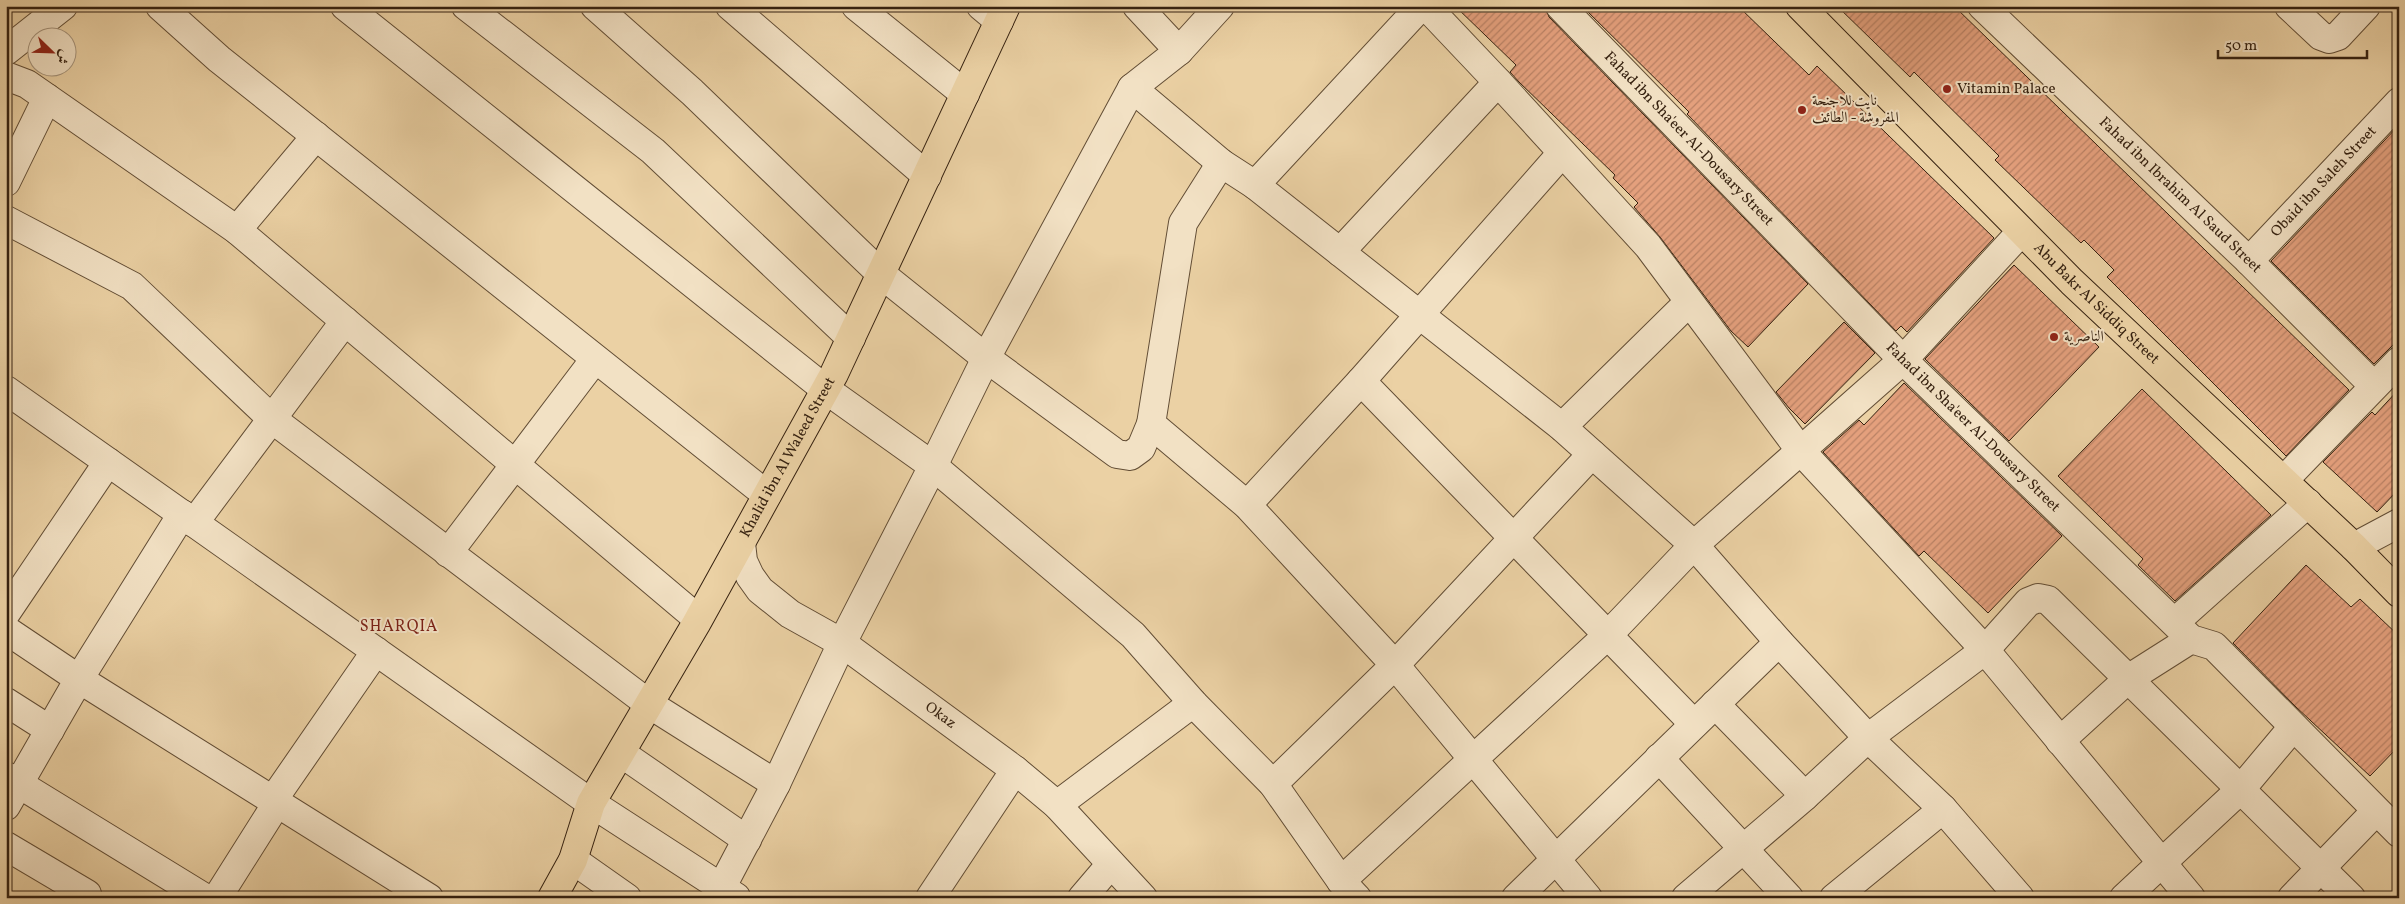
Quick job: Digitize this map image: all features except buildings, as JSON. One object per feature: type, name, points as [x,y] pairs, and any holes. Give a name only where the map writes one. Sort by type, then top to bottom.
[{"type":"main road","name":"Abu Bakr Al Siddiq Street","points":[[1800,6],[2021,232],[2284,480],[2399,593]]},
{"type":"main road","name":"Khalid ibn Al Waleed Street","points":[[552,898],[573,860],[591,803],[741,543],[825,390],[851,338],[965,94],[995,11]]},
{"type":"street","points":[[160,6],[219,59],[767,495]]},
{"type":"street","points":[[345,6],[825,390],[933,466],[1133,635],[1193,703],[1272,784],[1349,889],[1473,760],[1609,634],[1694,545],[1904,360],[2021,232]]},
{"type":"street","points":[[466,6],[652,151],[851,338]]},
{"type":"street","points":[[595,6],[692,92],[881,274],[986,358],[1118,454],[1130,456],[1141,448],[1151,424],[1183,223],[1221,163]]},
{"type":"street","points":[[730,6],[927,176]]},
{"type":"street","points":[[856,6],[965,94]]},
{"type":"street","points":[[1137,6],[1179,50]]},
{"type":"street","points":[[6,390],[591,803],[725,894],[746,840],[776,784],[842,643],[986,358],[1132,88],[1179,50],[1220,6]]},
{"type":"street","points":[[1255,185],[1421,6]]},
{"type":"street","points":[[1426,6],[1648,246],[1800,450],[1985,650],[2191,898]]},
{"type":"street","name":"Fahad ibn Sha'eer Al-Dousary Street","points":[[1560,6],[1904,360],[2183,630],[2214,646],[2399,833]]},
{"type":"street","points":[[2289,6],[2321,36],[2329,39],[2338,36],[2366,6]]},
{"type":"street","points":[[6,51],[59,7]]},
{"type":"street","name":"Fahad ibn Ibrahim Al Saud Street","points":[[1991,9],[2374,386]]},
{"type":"street","points":[[6,76],[27,84],[237,230],[698,619]]},
{"type":"street","points":[[1340,252],[1498,82]]},
{"type":"street","points":[[1132,88],[1221,163],[1255,185],[1562,427],[1694,545],[1779,642],[1868,738],[1943,809],[2020,898]]},
{"type":"street","points":[[6,182],[47,98]]},
{"type":"street","name":"Obaid ibn Saleh Street","points":[[2249,261],[2399,102]]},
{"type":"street","points":[[237,230],[316,136]]},
{"type":"street","points":[[1247,505],[1361,381],[1562,153]]},
{"type":"street","points":[[6,220],[132,286],[272,419],[649,704],[776,784]]},
{"type":"street","points":[[1562,427],[1689,302]]},
{"type":"street","points":[[205,898],[11,789],[50,730],[79,679],[188,518],[272,419],[345,321]]},
{"type":"street","points":[[448,553],[595,359]]},
{"type":"street","points":[[2284,480],[2399,361]]},
{"type":"street","points":[[1361,381],[1516,538],[1694,724]]},
{"type":"street","points":[[1151,424],[1247,505],[1395,665],[1588,898]]},
{"type":"street","points":[[1272,784],[1395,665],[1516,538],[1592,454]]},
{"type":"street","points":[[6,613],[108,462]]},
{"type":"street","points":[[2060,740],[2183,630],[2308,503]]},
{"type":"street","points":[[2354,547],[2399,523]]},
{"type":"street","name":"Okaz","points":[[741,543],[746,569],[760,590],[790,614],[842,643],[1015,770],[1057,804],[1143,898]]},
{"type":"street","points":[[1686,898],[1805,796],[1868,738],[1985,650],[2028,602],[2038,598],[2048,600],[2351,898]]},
{"type":"street","points":[[6,630],[79,679],[429,898]]},
{"type":"street","points":[[1516,898],[1779,642]]},
{"type":"street","points":[[218,898],[275,801],[376,651]]},
{"type":"street","points":[[6,702],[50,730]]},
{"type":"street","points":[[1057,804],[1193,703]]},
{"type":"street","points":[[1715,704],[1805,796]]},
{"type":"street","points":[[2124,898],[2241,789],[2293,727]]},
{"type":"street","points":[[620,753],[746,840]]},
{"type":"street","points":[[1659,758],[1789,898]]},
{"type":"street","points":[[930,898],[1015,770]]},
{"type":"street","points":[[1834,898],[1943,809]]},
{"type":"street","points":[[2292,898],[2376,810]]},
{"type":"street","points":[[6,846],[87,894]]},
{"type":"street","points":[[573,860],[627,898]]},
{"type":"street","points":[[1082,898],[1111,864]]},
{"type":"place","name":"Vitamin Palace","points":[[1947,89]]},
{"type":"place","name":"نايت للاجنحة المفروشة - الطائف","points":[[1802,110]]},
{"type":"place","name":"الناصرية","points":[[2054,337]]},
{"type":"district","name":"SHARQIA","points":[[399,627]]}]
